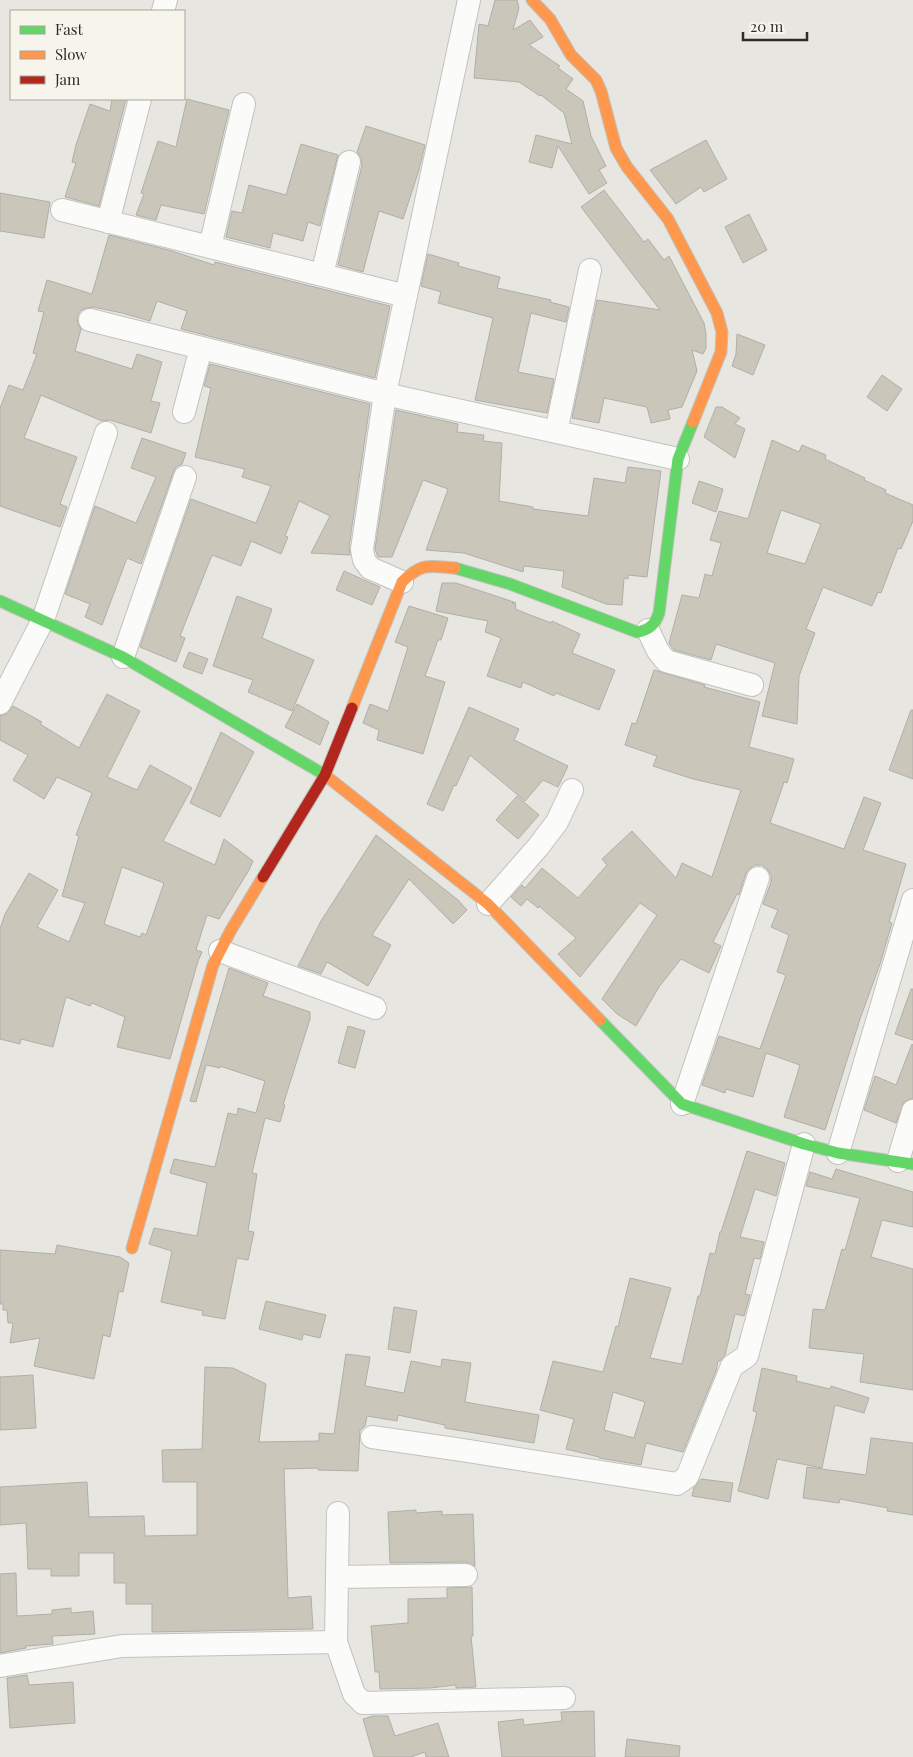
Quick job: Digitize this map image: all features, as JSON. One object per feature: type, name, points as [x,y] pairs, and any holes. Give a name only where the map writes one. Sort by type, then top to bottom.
[{"type":"street","points":[[402,582],[370,568],[364,560],[362,549],[385,394],[469,0]]},
{"type":"street","points":[[132,1248],[213,966],[220,951],[325,775],[402,582],[411,573],[424,566],[459,568],[510,584],[637,632],[648,630],[656,624],[659,613],[678,460],[721,352],[723,335],[718,312],[668,219],[627,167],[616,148],[601,91],[596,80],[572,55],[550,19],[532,0]]},
{"type":"street","points":[[108,222],[140,100]]},
{"type":"street","points":[[210,247],[244,104]]},
{"type":"street","points":[[322,275],[350,162]]},
{"type":"street","points":[[62,210],[406,296]]},
{"type":"street","points":[[556,432],[590,270]]},
{"type":"street","points":[[90,320],[385,394],[678,460]]},
{"type":"street","points":[[184,412],[201,348]]},
{"type":"street","points":[[0,703],[43,620],[106,433]]},
{"type":"street","points":[[123,657],[185,477]]},
{"type":"street","points":[[0,601],[123,657],[325,775],[488,904],[682,1104],[804,1144],[838,1152],[905,1162],[913,1111]]},
{"type":"street","points":[[648,630],[658,651],[666,661],[752,685]]},
{"type":"street","points":[[488,904],[538,847],[557,822],[572,790]]},
{"type":"street","points":[[682,1104],[758,878]]},
{"type":"street","points":[[838,1152],[913,900]]},
{"type":"street","points":[[220,951],[375,1008]]},
{"type":"street","points":[[372,1437],[677,1484],[687,1477],[732,1366],[746,1356],[804,1144]]},
{"type":"street","points":[[338,1513],[336,1642],[354,1694],[363,1702],[564,1698]]},
{"type":"street","points":[[337,1577],[466,1575]]},
{"type":"street","points":[[0,1666],[122,1646],[336,1642]]},
{"type":"building","points":[[495,0],[517,0],[519,8],[513,30],[530,20],[543,37],[529,45],[560,66],[558,68],[573,79],[566,89],[583,101],[591,136],[606,166],[599,170],[607,183],[589,194],[558,146],[552,168],[529,162],[536,135],[572,144],[564,113],[541,95],[519,82],[474,78],[479,24],[488,26]]},
{"type":"building","points":[[187,99],[229,110],[204,214],[161,205],[156,220],[136,215],[144,194],[141,193],[158,141],[176,147]]},
{"type":"building","points":[[112,100],[126,100],[99,206],[65,197],[76,163],[72,162],[76,145],[90,104],[110,111]]},
{"type":"building","points":[[366,126],[425,145],[403,219],[379,211],[363,272],[338,265],[362,165],[361,158],[357,152]]},
{"type":"building","points":[[706,140],[727,179],[704,192],[701,187],[676,204],[650,170]]},
{"type":"building","points":[[301,144],[338,155],[320,226],[308,222],[303,241],[273,233],[270,248],[226,237],[232,211],[242,213],[249,185],[286,195]]},
{"type":"building","points":[[604,190],[644,242],[648,239],[664,260],[669,256],[704,323],[706,348],[703,354],[692,350],[697,371],[682,407],[668,410],[670,419],[651,423],[647,407],[604,398],[599,423],[572,418],[597,300],[660,310],[581,207]]},
{"type":"building","points":[[0,193],[50,202],[44,238],[0,231]]},
{"type":"building","points":[[749,214],[767,250],[743,263],[725,227]]},
{"type":"building","points":[[109,235],[172,251],[214,265],[215,262],[390,306],[375,378],[181,329],[187,311],[157,301],[150,321],[93,307],[86,308],[80,311],[77,317],[81,329],[75,351],[132,369],[137,354],[162,362],[151,401],[160,403],[151,433],[110,420],[102,421],[41,395],[24,438],[77,457],[60,504],[67,507],[60,527],[0,506],[0,408],[9,385],[23,390],[37,354],[33,353],[44,312],[38,311],[47,280],[92,294]]},
{"type":"building","points":[[428,254],[459,263],[458,266],[500,277],[497,288],[551,300],[550,302],[569,307],[566,322],[531,313],[518,372],[554,379],[547,413],[475,400],[493,318],[438,303],[441,292],[421,286]]},
{"type":"building","points":[[737,334],[765,345],[753,375],[732,366],[736,354]]},
{"type":"building","points":[[210,364],[370,404],[349,547],[350,555],[311,553],[330,516],[299,501],[285,536],[288,537],[281,554],[251,541],[241,566],[212,555],[180,636],[185,638],[176,662],[140,647],[191,499],[256,523],[271,486],[242,477],[245,469],[195,457],[211,388],[204,386]]},
{"type":"building","points":[[882,375],[902,389],[887,411],[867,397]]},
{"type":"building","points":[[716,407],[722,407],[740,418],[735,424],[745,429],[735,458],[704,437]]},
{"type":"building","points":[[396,410],[458,424],[457,432],[484,435],[483,441],[502,443],[499,501],[533,507],[533,509],[588,516],[594,478],[625,483],[628,467],[661,471],[647,577],[628,575],[628,579],[624,578],[622,605],[606,604],[562,587],[564,571],[524,566],[523,572],[464,553],[426,550],[448,489],[423,480],[392,557],[378,557],[375,549]]},
{"type":"building","points":[[142,438],[186,453],[182,464],[176,467],[173,473],[141,564],[127,558],[102,625],[85,617],[90,604],[65,594],[95,506],[136,523],[156,477],[131,468]]},
{"type":"building","points":[[772,440],[799,452],[802,445],[826,455],[825,459],[865,478],[864,480],[886,490],[885,493],[913,505],[913,521],[901,549],[898,548],[881,593],[878,592],[872,606],[823,587],[806,629],[815,633],[799,676],[797,724],[762,716],[775,663],[716,644],[711,660],[674,650],[669,643],[682,595],[699,598],[705,574],[712,576],[721,543],[710,540],[719,511],[748,519]],"holes":[[[781,510],[821,524],[805,564],[767,553]]]},
{"type":"building","points":[[699,481],[723,489],[716,512],[692,503]]},
{"type":"building","points":[[344,571],[380,587],[372,605],[336,590]]},
{"type":"building","points":[[442,583],[456,583],[516,603],[512,603],[516,605],[515,609],[551,623],[552,621],[580,634],[572,653],[615,670],[599,710],[556,693],[554,696],[523,682],[521,688],[487,676],[501,638],[485,632],[488,621],[436,611]]},
{"type":"building","points":[[237,596],[272,609],[262,638],[314,660],[292,711],[248,692],[253,680],[213,666]]},
{"type":"building","points":[[409,606],[448,618],[441,640],[438,640],[425,676],[445,682],[423,754],[377,740],[379,730],[363,723],[370,704],[388,711],[408,647],[395,642]]},
{"type":"building","points":[[189,652],[208,659],[202,674],[183,667]]},
{"type":"building","points":[[654,670],[705,685],[704,687],[760,702],[749,747],[794,759],[787,783],[784,782],[770,823],[844,849],[864,797],[881,803],[863,850],[906,864],[889,922],[892,923],[880,964],[860,1019],[825,1130],[784,1117],[800,1065],[766,1053],[753,1097],[726,1089],[725,1093],[702,1085],[719,1036],[760,1049],[786,975],[777,972],[789,935],[771,927],[778,910],[763,904],[771,882],[771,875],[762,865],[755,865],[746,873],[739,895],[737,894],[713,942],[721,946],[709,973],[681,959],[659,987],[636,1026],[617,1014],[602,999],[657,915],[640,903],[580,977],[558,954],[576,938],[539,906],[538,908],[527,899],[521,906],[511,897],[522,885],[525,888],[542,868],[578,898],[607,865],[602,859],[632,831],[676,878],[682,863],[712,877],[741,790],[693,779],[653,766],[657,756],[625,745],[632,723],[636,724]]},
{"type":"building","points":[[107,694],[140,711],[107,777],[137,790],[150,765],[192,788],[163,841],[215,865],[224,839],[253,861],[219,919],[207,915],[196,950],[202,952],[170,1059],[117,1047],[125,1017],[92,1003],[90,1006],[66,997],[53,1047],[21,1039],[20,1044],[0,1039],[0,929],[5,914],[29,873],[58,890],[37,927],[69,942],[85,903],[62,896],[79,836],[76,835],[92,793],[57,777],[44,799],[13,780],[28,755],[0,740],[0,716],[7,714],[13,706],[42,722],[40,724],[79,748]],"holes":[[[122,867],[164,883],[146,935],[142,933],[140,937],[104,924]]]},
{"type":"building","points":[[297,704],[329,722],[320,745],[285,727]]},
{"type":"building","points":[[469,707],[519,729],[514,740],[568,766],[558,787],[543,780],[525,801],[470,755],[443,811],[427,804]]},
{"type":"building","points":[[911,710],[913,710],[913,779],[889,770]]},
{"type":"building","points":[[221,732],[254,752],[220,817],[190,803]]},
{"type":"building","points":[[517,796],[539,815],[518,839],[496,820]]},
{"type":"building","points":[[376,835],[458,900],[467,910],[453,924],[409,879],[372,935],[391,945],[368,986],[327,962],[321,974],[298,966],[321,921]]},
{"type":"building","points":[[229,968],[268,983],[263,996],[310,1012],[310,1019],[283,1105],[285,1105],[280,1122],[265,1118],[252,1173],[257,1174],[248,1231],[254,1232],[248,1260],[237,1258],[225,1319],[202,1315],[203,1311],[161,1302],[172,1251],[149,1244],[154,1228],[197,1236],[207,1183],[170,1173],[174,1159],[215,1167],[228,1113],[237,1115],[238,1108],[256,1113],[265,1081],[220,1066],[220,1068],[206,1065],[196,1102],[190,1101]]},
{"type":"building","points":[[911,989],[913,989],[913,1040],[895,1034]]},
{"type":"building","points":[[348,1026],[365,1031],[355,1068],[338,1063]]},
{"type":"building","points":[[912,1044],[913,1098],[904,1102],[896,1123],[864,1110],[875,1076],[896,1085]]},
{"type":"building","points":[[747,1151],[785,1163],[776,1196],[755,1189],[740,1237],[764,1242],[760,1259],[754,1258],[745,1294],[750,1295],[744,1316],[735,1314],[725,1355],[718,1361],[716,1371],[683,1452],[646,1443],[641,1465],[599,1458],[566,1449],[574,1419],[540,1410],[553,1361],[603,1372],[616,1326],[618,1327],[630,1278],[671,1288],[650,1358],[682,1364],[710,1253],[715,1254]],"holes":[[[613,1392],[645,1402],[634,1438],[604,1430]]]},
{"type":"building","points":[[836,1169],[913,1192],[913,1227],[882,1220],[871,1257],[913,1269],[913,1390],[860,1382],[864,1354],[809,1348],[813,1309],[825,1310],[842,1249],[845,1250],[860,1198],[806,1186],[810,1172],[832,1179]]},
{"type":"building","points":[[57,1245],[120,1257],[129,1263],[123,1292],[119,1291],[110,1337],[103,1335],[94,1379],[34,1366],[40,1338],[10,1343],[13,1323],[8,1323],[7,1310],[3,1310],[3,1304],[0,1304],[0,1250],[55,1254]]},
{"type":"building","points":[[266,1301],[326,1315],[320,1338],[303,1334],[302,1340],[259,1329]]},
{"type":"building","points":[[394,1307],[417,1311],[410,1353],[388,1349]]},
{"type":"building","points":[[346,1354],[370,1357],[365,1386],[404,1393],[411,1361],[441,1367],[442,1359],[471,1363],[465,1402],[539,1415],[534,1443],[445,1428],[445,1425],[398,1415],[397,1421],[367,1416],[365,1426],[360,1430],[358,1471],[318,1470],[318,1468],[284,1469],[288,1598],[311,1596],[313,1629],[152,1632],[152,1604],[126,1604],[126,1583],[114,1583],[114,1553],[79,1553],[79,1576],[51,1576],[51,1569],[28,1569],[26,1523],[0,1525],[0,1487],[87,1482],[89,1517],[144,1516],[145,1536],[197,1535],[197,1482],[163,1482],[162,1450],[202,1449],[205,1367],[233,1368],[266,1384],[259,1442],[319,1441],[319,1433],[334,1434]]},
{"type":"building","points":[[762,1368],[797,1376],[796,1381],[830,1389],[831,1386],[869,1398],[864,1413],[835,1405],[822,1468],[777,1459],[768,1499],[738,1491],[757,1412],[753,1411]]},
{"type":"building","points":[[33,1375],[36,1428],[0,1430],[0,1377]]},
{"type":"building","points":[[871,1438],[913,1443],[913,1515],[887,1511],[888,1508],[840,1499],[839,1503],[803,1498],[807,1467],[866,1475]]},
{"type":"building","points":[[701,1479],[733,1483],[730,1502],[692,1496],[694,1488]]},
{"type":"building","points":[[416,1510],[416,1513],[442,1511],[442,1515],[473,1514],[475,1566],[466,1562],[390,1563],[388,1512]]},
{"type":"building","points":[[16,1573],[17,1616],[52,1614],[52,1610],[71,1608],[71,1613],[93,1611],[95,1634],[52,1636],[53,1644],[26,1646],[26,1648],[0,1653],[0,1574]]},
{"type":"building","points":[[472,1587],[473,1636],[471,1636],[476,1687],[456,1688],[456,1685],[430,1688],[380,1689],[379,1672],[375,1672],[371,1626],[408,1623],[408,1599],[447,1598],[447,1588]]},
{"type":"building","points":[[27,1675],[29,1685],[73,1682],[75,1723],[10,1728],[7,1678]]},
{"type":"building","points":[[594,1711],[595,1757],[502,1757],[498,1722],[523,1719],[524,1725],[562,1721],[561,1712]]},
{"type":"building","points":[[373,1716],[388,1716],[395,1736],[438,1723],[449,1757],[426,1757],[425,1752],[411,1757],[374,1757],[363,1719]]},
{"type":"building","points":[[627,1739],[680,1746],[679,1757],[625,1757]]},
{"type":"traffic: fast","points":[[455,568],[510,584],[637,632],[645,630],[656,621],[659,613],[678,459],[693,422]]},
{"type":"traffic: fast","points":[[0,601],[123,657],[325,775]]},
{"type":"traffic: fast","points":[[600,1020],[682,1104],[804,1144],[838,1153],[913,1164]]},
{"type":"traffic: slow","points":[[532,0],[550,19],[571,55],[596,80],[601,91],[616,148],[627,167],[668,219],[717,313],[722,332],[721,352],[693,422]]},
{"type":"traffic: slow","points":[[352,708],[402,582],[421,568],[455,568]]},
{"type":"traffic: slow","points":[[325,775],[488,904],[600,1020]]},
{"type":"traffic: slow","points":[[132,1248],[213,965],[231,930],[263,877]]},
{"type":"traffic: jam","points":[[263,877],[325,775],[352,708]]}]
